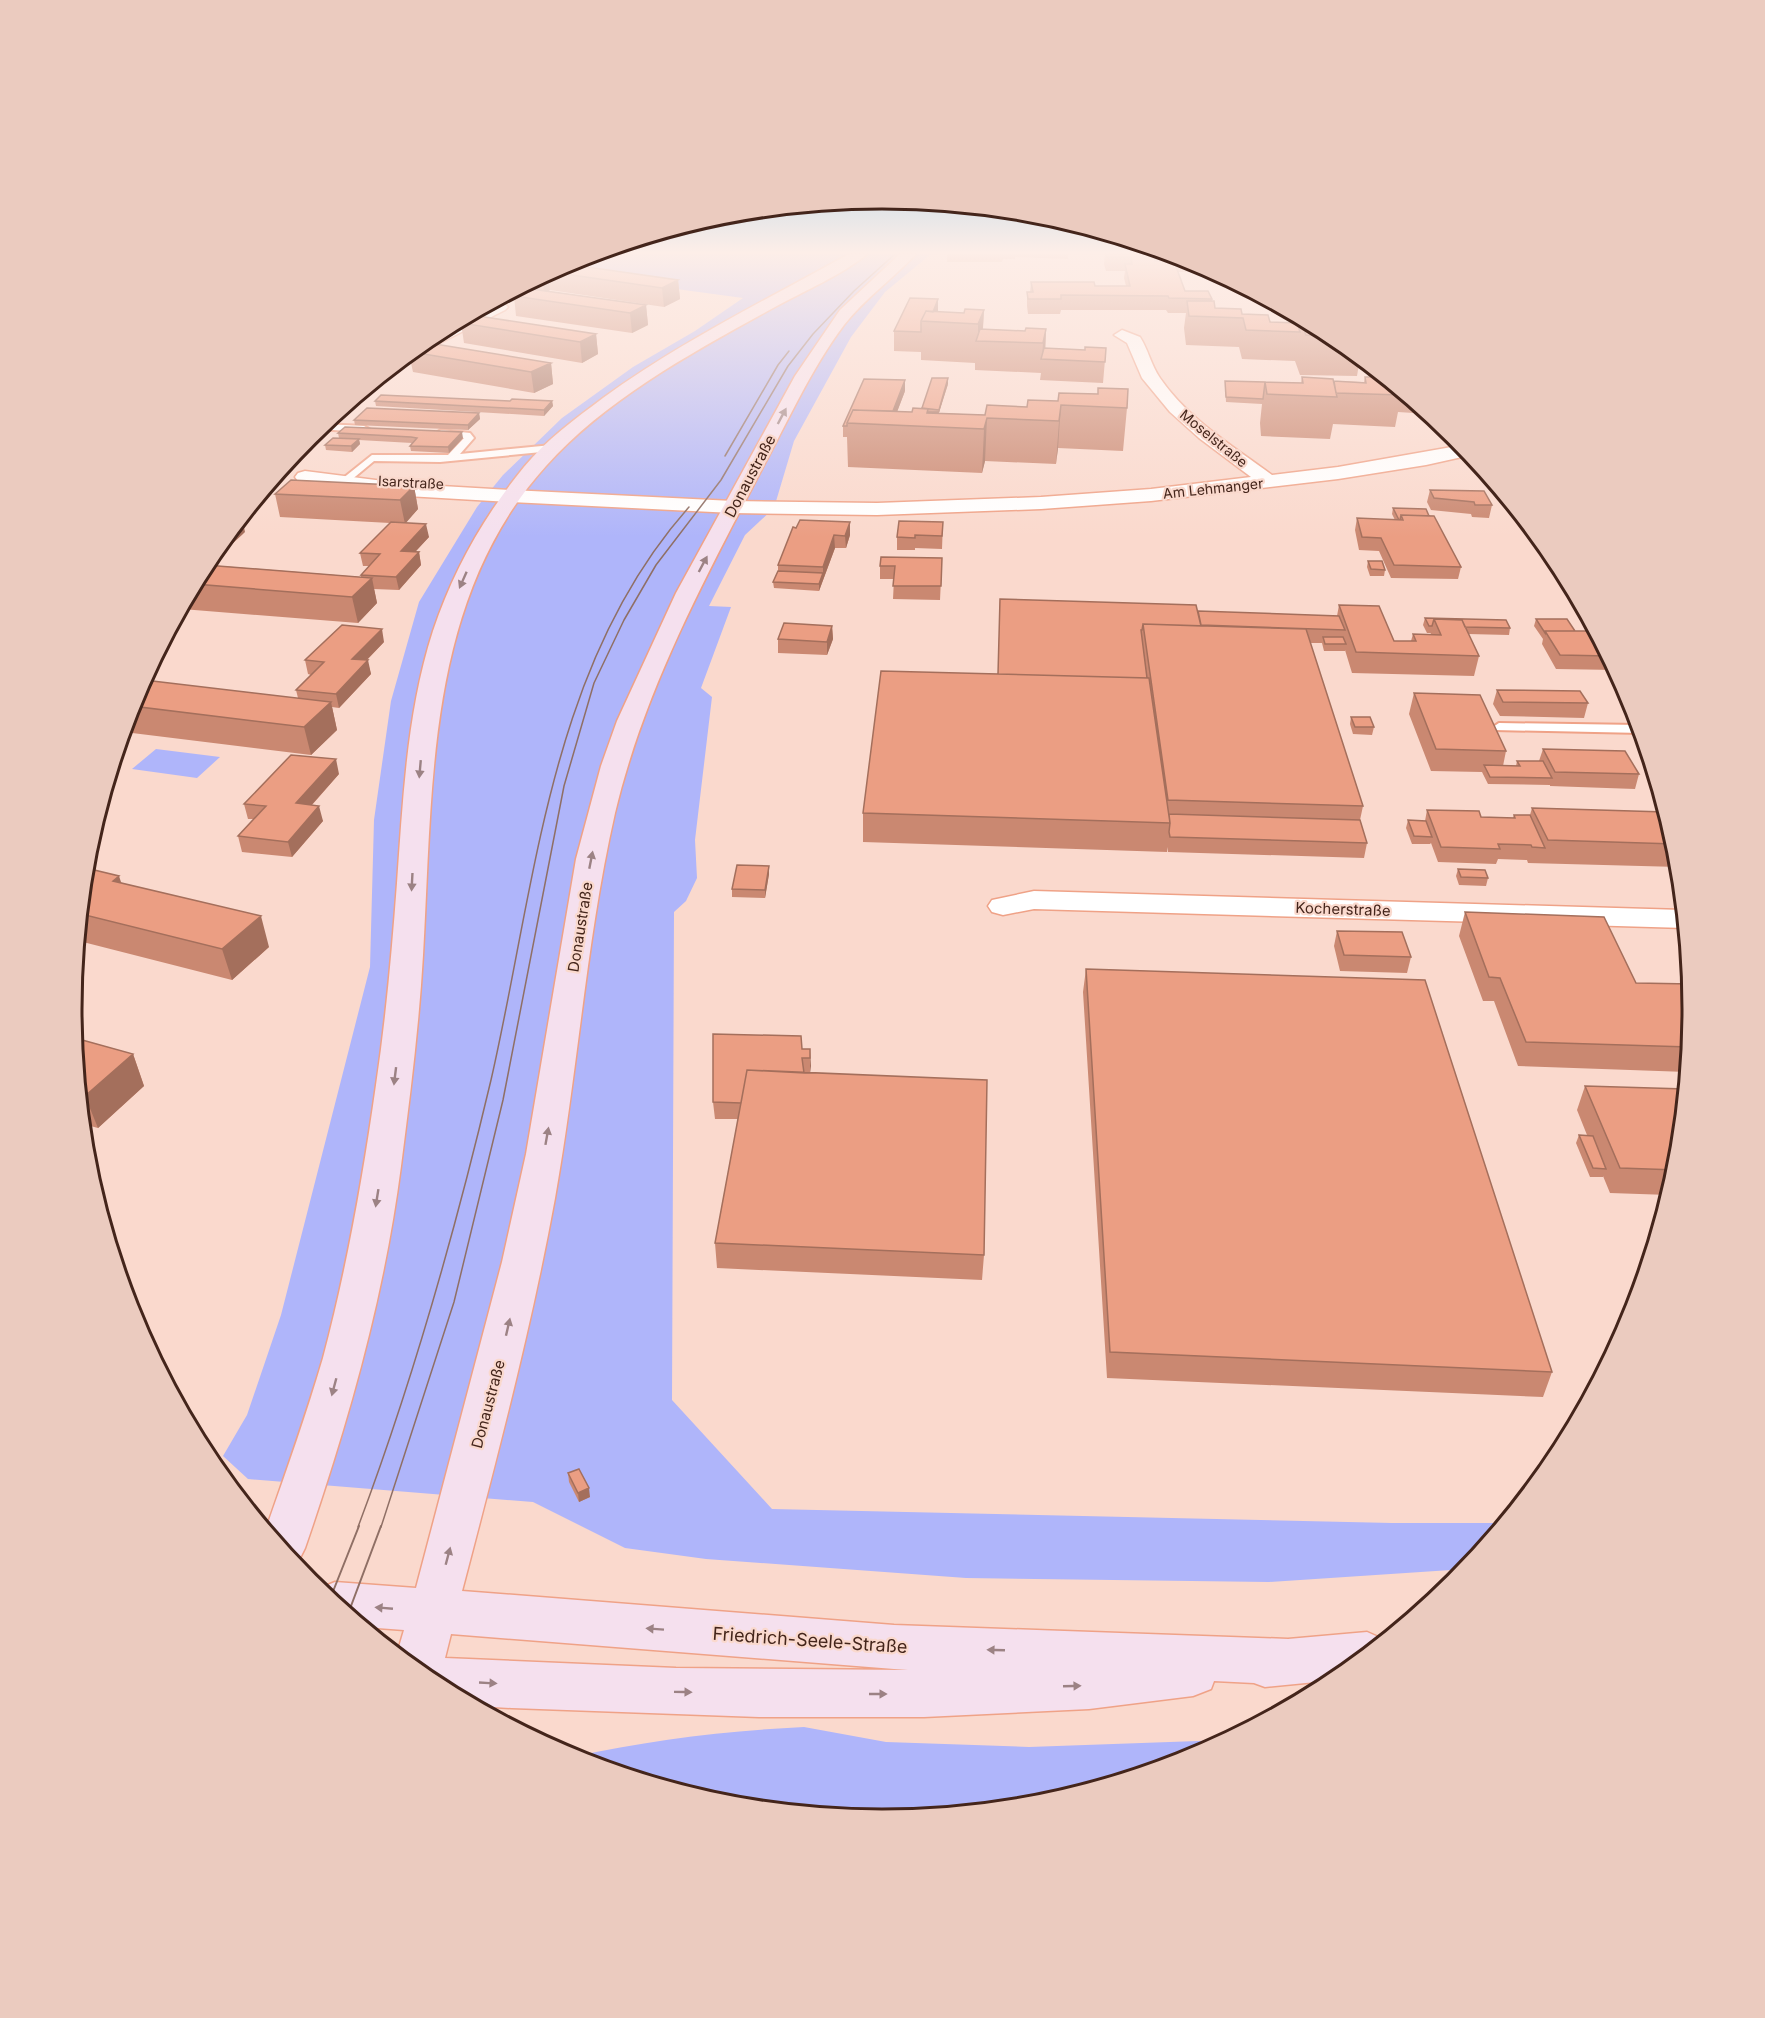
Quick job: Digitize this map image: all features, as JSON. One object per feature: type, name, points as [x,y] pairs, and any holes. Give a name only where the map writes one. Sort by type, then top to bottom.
[{"type":"main road","points":[[285,1540],[324,1425],[367,1260],[387,1140],[401,1023],[423,726],[437,653],[463,579],[514,492],[552,448],[576,426],[654,370],[690,348]]},
{"type":"main road","name":"Donaustraße","points":[[420,1661],[508,1328],[534,1208],[585,897],[602,811],[631,715],[682,604],[735,503],[822,348]]},
{"type":"main road","name":"Friedrich-Seele-Straße","points":[[349,1604],[894,1647],[1286,1661]]},
{"type":"main road","name":"Friedrich-Seele-Straße","points":[[451,1682],[656,1692],[888,1694],[1090,1686],[1286,1661],[1354,1655]]},
{"type":"street","name":"Moselstraße","points":[[1138,348],[1152,378],[1180,412],[1269,482]]},
{"type":"street","name":"Am Lehmanger","points":[[514,492],[877,509],[957,506],[1108,498],[1269,482],[1385,466],[1456,452]]},
{"type":"street","name":"Isarstraße","points":[[296,477],[347,479],[514,492],[407,490],[296,477]]},
{"type":"street","name":"Kocherstraße","points":[[1003,906],[1034,900],[1677,919]]},
{"type":"lane","points":[[334,428],[371,429]]},
{"type":"lane","points":[[434,432],[467,435],[469,438],[451,458]]},
{"type":"lane","points":[[347,479],[372,458],[451,458],[552,448]]},
{"type":"lane","points":[[1499,727],[1632,729]]},
{"type":"shaded area","points":[[665,348],[845,348],[794,441],[774,508],[745,535],[709,606],[731,607],[701,688],[712,697],[695,840],[697,878],[686,901],[674,912],[672,1400],[772,1509],[1392,1523],[1495,1523],[1453,1570],[1269,1582],[966,1578],[706,1559],[625,1548],[533,1502],[248,1479],[223,1456],[247,1415],[281,1315],[370,967],[374,820],[391,701],[419,602],[477,507],[503,475],[562,418],[633,367]]},
{"type":"shaded area","points":[[156,749],[220,757],[197,778],[132,769]]},
{"type":"shaded area","points":[[804,1727],[886,1742],[1029,1747],[1204,1741],[1140,1767],[1039,1794],[935,1807],[882,1809],[778,1802],[726,1794],[675,1782],[590,1754],[687,1737]]},
{"type":"building","points":[[432,348],[461,348],[551,363],[531,372],[424,354]]},
{"type":"building","points":[[1044,348],[1085,350],[1085,348],[1106,348],[1105,362],[1041,359]]},
{"type":"building","points":[[1302,377],[1333,379],[1337,397],[1267,394],[1265,382],[1303,383]]},
{"type":"building","points":[[1365,377],[1374,377],[1394,395],[1336,393],[1334,381],[1366,383]]},
{"type":"building","points":[[932,378],[948,378],[939,410],[922,408]]},
{"type":"building","points":[[864,379],[905,380],[893,411],[853,410],[847,426],[843,426]]},
{"type":"building","points":[[1225,381],[1265,382],[1263,399],[1226,397]]},
{"type":"building","points":[[1098,388],[1128,389],[1127,408],[1061,405],[1059,421],[987,418],[984,429],[847,423],[853,410],[912,412],[913,408],[928,409],[927,413],[985,415],[987,405],[1027,407],[1028,400],[1058,401],[1059,393],[1098,394]]},
{"type":"building","points":[[381,395],[552,401],[544,410],[375,401]]},
{"type":"building","points":[[367,408],[479,413],[468,425],[354,420]]},
{"type":"building","points":[[345,427],[462,432],[448,447],[410,446],[417,438],[338,433]]},
{"type":"building","points":[[333,438],[359,439],[351,446],[325,445]]},
{"type":"building","points":[[291,480],[414,486],[400,500],[275,494]]},
{"type":"building","points":[[1430,490],[1484,491],[1492,505],[1475,505],[1474,502],[1434,498]]},
{"type":"building","points":[[1393,508],[1426,509],[1429,516],[1401,515],[1399,520]]},
{"type":"building","points":[[1401,515],[1434,516],[1461,567],[1394,565],[1381,538],[1362,537],[1357,518],[1403,520]]},
{"type":"building","points":[[800,520],[850,522],[845,536],[834,535],[823,567],[778,565],[793,527],[796,528]]},
{"type":"building","points":[[899,521],[943,522],[942,536],[897,537]]},
{"type":"building","points":[[391,522],[426,524],[401,551],[419,552],[396,577],[361,575],[380,554],[360,553]]},
{"type":"building","points":[[881,557],[942,558],[941,586],[893,586],[895,566],[880,566]]},
{"type":"building","points":[[1368,561],[1382,561],[1385,570],[1371,569]]},
{"type":"building","points":[[216,566],[372,578],[352,597],[205,585]]},
{"type":"building","points":[[778,571],[823,573],[819,584],[773,582]]},
{"type":"building","points":[[1000,599],[1196,605],[1201,626],[1143,624],[1141,630],[1147,678],[998,674]]},
{"type":"building","points":[[1339,605],[1379,606],[1394,641],[1416,641],[1413,634],[1441,635],[1434,619],[1462,620],[1479,656],[1356,652]]},
{"type":"building","points":[[1198,611],[1339,616],[1345,630],[1201,625]]},
{"type":"building","points":[[1425,618],[1506,620],[1510,628],[1465,627],[1462,620],[1434,619],[1432,626],[1429,626]]},
{"type":"building","points":[[1536,619],[1567,619],[1575,631],[1545,631],[1545,633]]},
{"type":"building","points":[[784,623],[832,626],[827,642],[778,639]]},
{"type":"building","points":[[1143,624],[1306,629],[1363,806],[1168,800]]},
{"type":"building","points":[[342,625],[382,629],[352,659],[368,660],[336,694],[296,690],[324,662],[305,660]]},
{"type":"building","points":[[1545,631],[1587,631],[1600,656],[1560,655]]},
{"type":"building","points":[[1323,637],[1343,637],[1346,644],[1325,644]]},
{"type":"building","points":[[881,671],[1149,678],[1170,823],[863,813]]},
{"type":"building","points":[[153,681],[331,702],[304,727],[141,707]]},
{"type":"building","points":[[1497,690],[1580,691],[1588,703],[1503,702]]},
{"type":"building","points":[[1414,693],[1480,695],[1506,751],[1436,749]]},
{"type":"building","points":[[1351,717],[1370,717],[1374,727],[1355,727]]},
{"type":"building","points":[[1543,749],[1625,751],[1639,774],[1555,772]]},
{"type":"building","points":[[291,755],[336,759],[296,803],[319,806],[288,842],[238,836],[266,806],[244,804]]},
{"type":"building","points":[[1517,761],[1543,761],[1552,778],[1490,777],[1484,765],[1520,766]]},
{"type":"building","points":[[1532,808],[1657,812],[1665,844],[1548,840]]},
{"type":"building","points":[[1427,810],[1479,811],[1481,817],[1515,818],[1514,815],[1530,815],[1545,848],[1531,845],[1498,844],[1500,849],[1441,847]]},
{"type":"building","points":[[1169,814],[1360,820],[1367,843],[1170,837]]},
{"type":"building","points":[[1408,820],[1426,821],[1432,837],[1414,836]]},
{"type":"building","points":[[737,865],[769,866],[765,890],[732,889]]},
{"type":"building","points":[[1458,869],[1485,870],[1488,878],[1461,877]]},
{"type":"building","points":[[95,870],[119,876],[113,881],[261,916],[222,949],[88,916]]},
{"type":"building","points":[[1465,912],[1604,917],[1636,983],[1682,984],[1681,1047],[1526,1042],[1500,978],[1489,977]]},
{"type":"building","points":[[1337,931],[1402,932],[1411,957],[1344,955]]},
{"type":"building","points":[[1086,969],[1425,980],[1552,1372],[1110,1352]]},
{"type":"building","points":[[713,1034],[801,1036],[802,1049],[810,1049],[810,1058],[802,1058],[804,1073],[747,1070],[741,1103],[713,1102]]},
{"type":"building","points":[[83,1040],[133,1054],[87,1094]]},
{"type":"building","points":[[747,1070],[987,1080],[984,1255],[715,1243]]},
{"type":"building","points":[[1585,1086],[1678,1089],[1666,1170],[1620,1168]]},
{"type":"building","points":[[1579,1135],[1593,1136],[1606,1169],[1593,1168]]},
{"type":"building","points":[[579,1469],[589,1488],[578,1493],[568,1473]]},
{"type":"tram line","points":[[381,1527],[454,1302],[503,1100],[564,786],[594,683],[624,620],[656,565],[721,480],[788,366],[802,348]]},
{"type":"tram line","points":[[725,456],[778,365],[789,351]]},
{"type":"tram line","points":[[358,1527],[415,1361],[463,1193],[491,1080],[554,779],[577,706],[605,635],[642,569],[689,507]]},
{"type":"tram line","points":[[333,1590],[359,1526]]},
{"type":"tram line","points":[[351,1606],[381,1526]]}]
